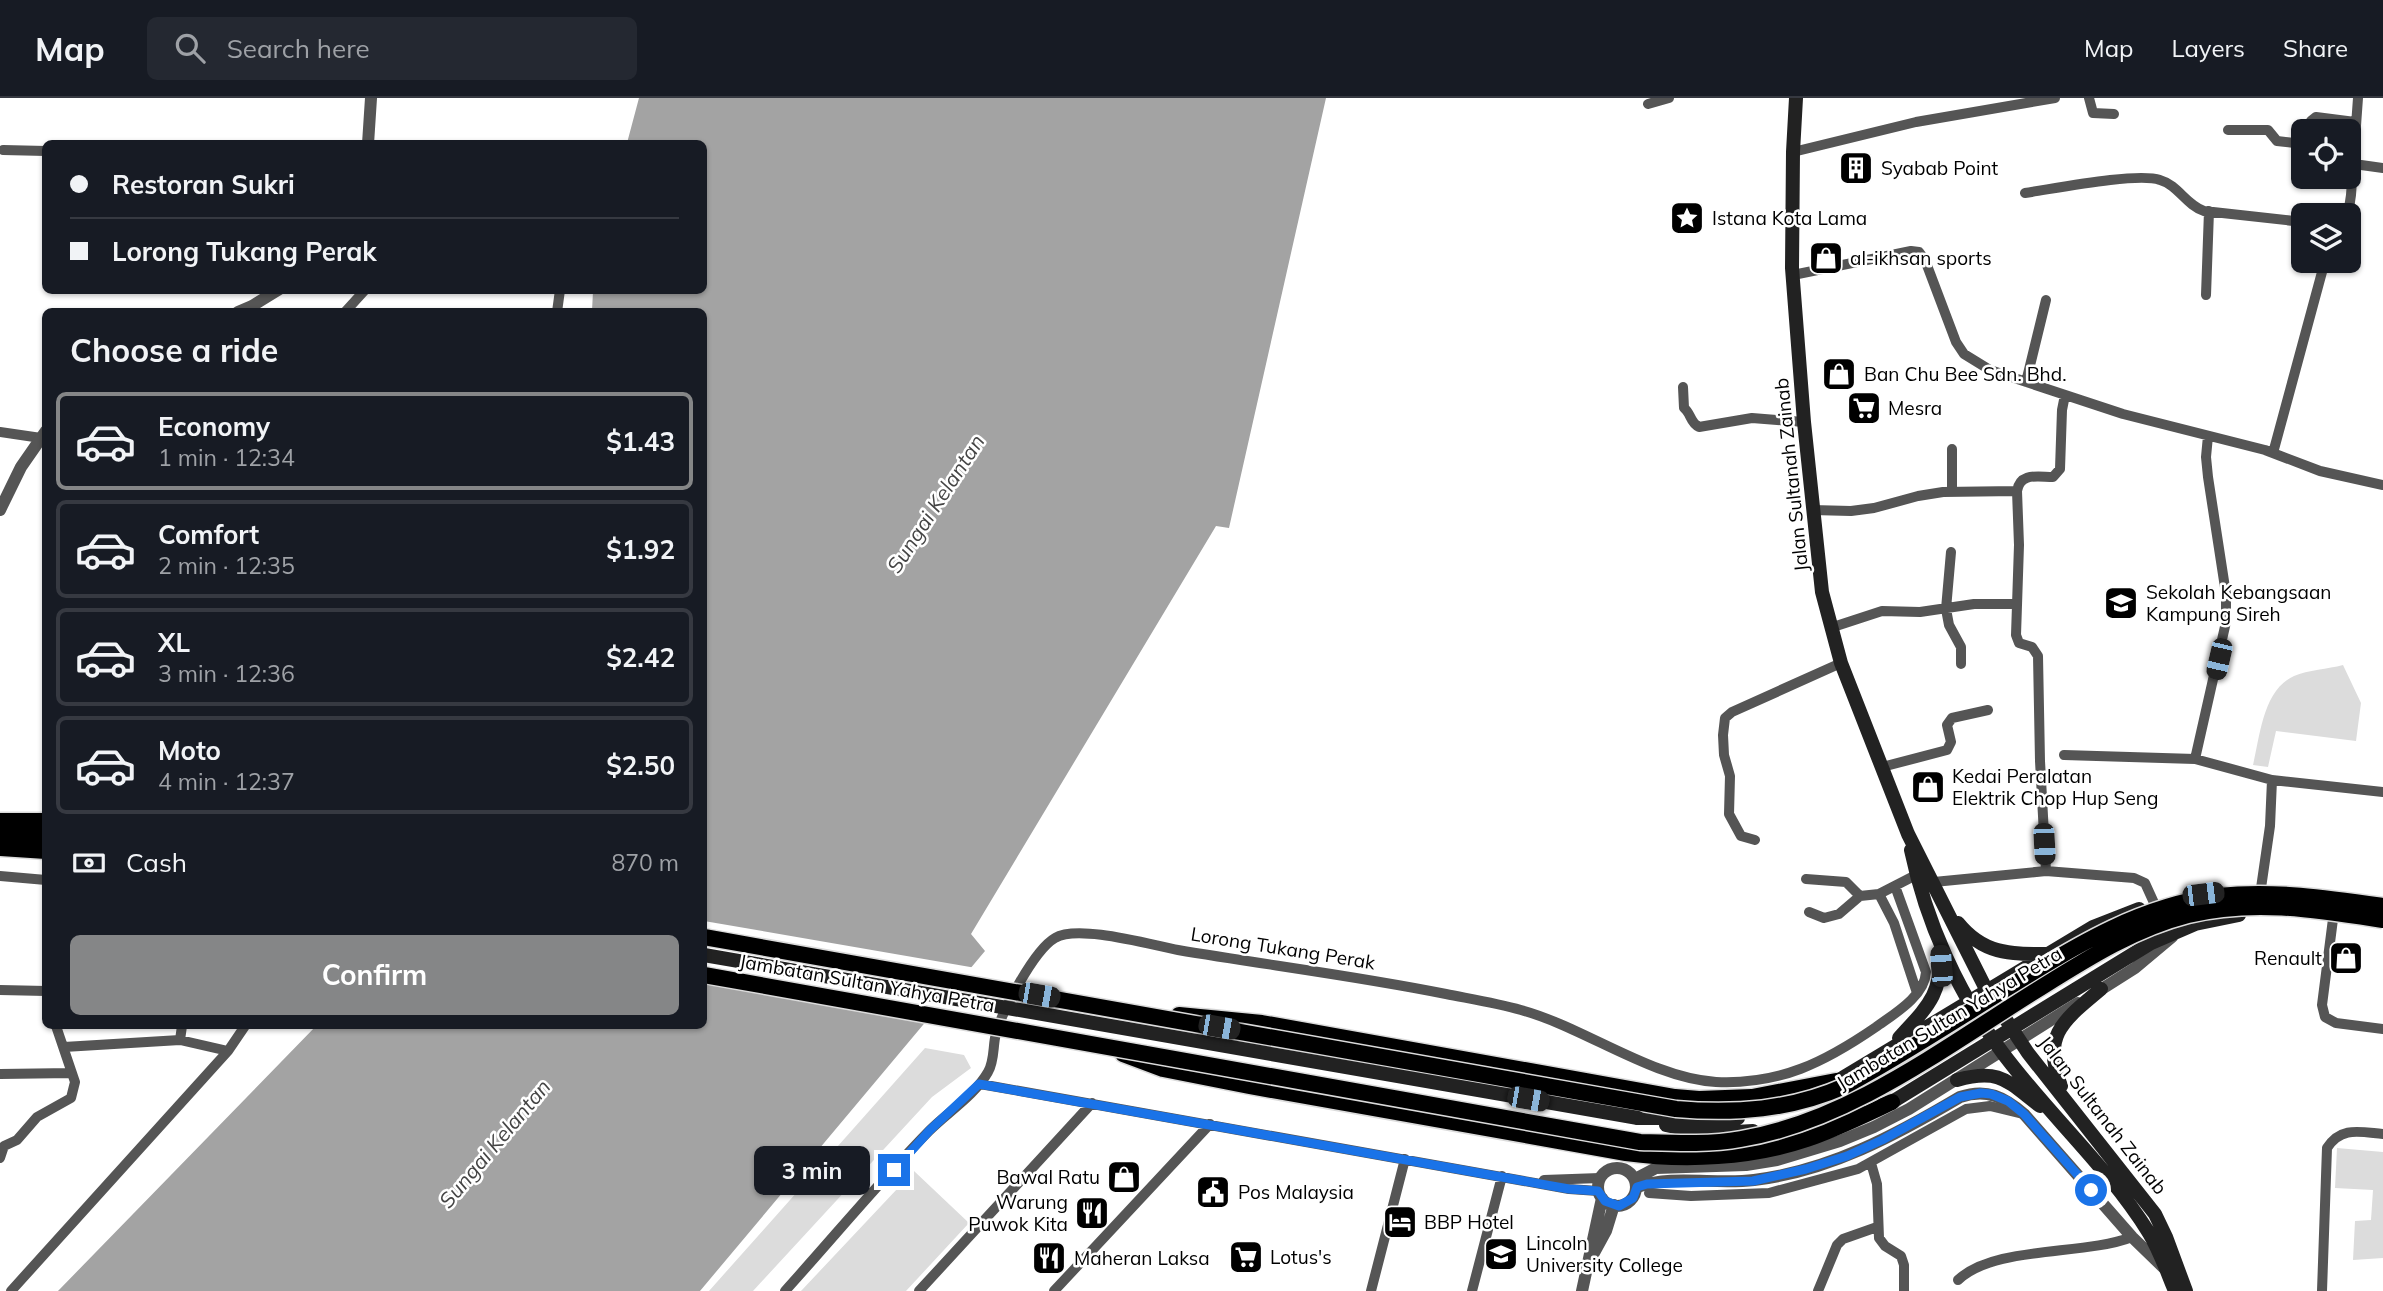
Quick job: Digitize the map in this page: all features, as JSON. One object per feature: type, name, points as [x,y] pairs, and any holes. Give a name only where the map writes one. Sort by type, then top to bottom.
[{"type":"highway","points":[[0,812],[22,819]]},
{"type":"highway","points":[[0,821],[42,821]]},
{"type":"highway","points":[[0,834],[42,837]]},
{"type":"highway","points":[[0,848],[42,851]]},
{"type":"highway","points":[[0,857],[42,860]]},
{"type":"highway","name":"Jambatan Sultan Yahya Petra","points":[[707,938],[1676,1108],[1714,1112],[1753,1110],[1801,1101],[1823,1096],[1845,1086],[2086,939],[2143,915],[2217,896],[2252,894],[2304,895],[2383,906]]},
{"type":"highway","name":"Jambatan Sultan Yahya Petra","points":[[707,976],[1640,1142],[1740,1139],[1796,1125],[1855,1101],[2104,948],[2187,915],[2223,908],[2264,905],[2383,919]]},
{"type":"highway","points":[[1111,1008],[1262,1023],[1675,1097],[1752,1097],[1836,1081]]},
{"type":"highway","points":[[1104,1047],[1163,1069],[1644,1155],[1668,1157],[1738,1154],[1806,1139],[1892,1102]]},
{"type":"main road","name":"Jalan Sultanah Zainab","points":[[1796,98],[1793,275],[1812,510],[1819,573],[1830,628],[1908,834],[1916,875],[1940,942],[1969,1002],[2002,1052],[2064,1124],[2141,1221],[2175,1291]]},
{"type":"main road","points":[[1908,834],[1946,909],[1966,933],[1993,950],[2048,954]]},
{"type":"main road","points":[[1638,1118],[1724,1119],[1774,1112],[1805,1101],[2093,927],[2155,905],[2203,894],[2261,888],[2306,890],[2383,901]]},
{"type":"main road","name":"Jalan Sultanah Zainab","points":[[1946,909],[1987,991],[2016,1034],[2155,1213],[2186,1291]]},
{"type":"main road","points":[[1638,1118],[1680,1128],[1745,1131],[1800,1126],[1892,1102],[1994,1039],[2016,1034],[2076,988],[2151,943],[2183,928],[2225,916],[2301,914],[2383,926]]},
{"type":"main road","points":[[1886,1051],[1929,1005],[1936,993],[1941,966],[1940,942]]},
{"type":"main road","points":[[2048,954],[2032,971],[2031,979],[2035,988],[2050,995],[2076,988]]},
{"type":"main road","name":"Jambatan Sultan Yahya Petra","points":[[707,956],[1638,1118]]},
{"type":"main road","points":[[2066,1100],[2053,1065],[2055,1038],[2074,1011],[2101,989]]},
{"type":"main road","points":[[1956,1080],[1981,1074],[2003,1079],[2064,1124]]},
{"type":"street","points":[[368,140],[372,98]]},
{"type":"street","points":[[1648,104],[1669,98]]},
{"type":"street","points":[[1793,152],[2000,102],[2055,98]]},
{"type":"street","points":[[2089,98],[2093,113],[2114,114]]},
{"type":"street","points":[[2356,119],[2358,98]]},
{"type":"street","points":[[2314,119],[2332,119]]},
{"type":"street","points":[[2228,130],[2268,130],[2277,141],[2291,143]]},
{"type":"street","points":[[3,150],[42,151]]},
{"type":"street","points":[[2361,165],[2383,168]]},
{"type":"street","points":[[2025,193],[2130,179],[2158,179],[2168,183],[2195,208],[2291,221]]},
{"type":"street","points":[[2206,295],[2209,211]]},
{"type":"street","points":[[1793,275],[1911,251],[1919,253],[1925,260],[1956,342],[1964,354],[1990,370],[2123,414],[2273,453],[2320,471],[2383,485]]},
{"type":"street","points":[[2273,453],[2294,384],[2321,273]]},
{"type":"street","points":[[247,308],[272,294]]},
{"type":"street","points":[[349,308],[361,294]]},
{"type":"street","points":[[2026,382],[2046,300]]},
{"type":"street","points":[[1683,387],[1684,408],[1699,427],[1752,418],[1804,422]]},
{"type":"street","points":[[2046,872],[2038,656],[2035,650],[2017,639],[2017,491],[2022,478],[2053,477],[2060,469],[2065,395]]},
{"type":"street","points":[[0,432],[42,433]]},
{"type":"street","points":[[0,510],[21,467],[42,436]]},
{"type":"street","points":[[2195,759],[2226,622],[2226,594],[2206,457],[2208,436]]},
{"type":"street","points":[[1952,449],[1952,492]]},
{"type":"street","points":[[1812,510],[1851,511],[1874,508],[1929,493],[2017,491]]},
{"type":"street","points":[[1951,552],[1946,609],[1949,625],[1960,646],[1961,664]]},
{"type":"street","points":[[1830,628],[1882,611],[1920,612],[1975,604],[2017,604]]},
{"type":"street","points":[[1755,840],[1741,836],[1730,817],[1730,776],[1724,755],[1725,718],[1732,712],[1842,663]]},
{"type":"street","points":[[1882,767],[1947,750],[1951,742],[1947,725],[1952,718],[1988,710]]},
{"type":"street","points":[[2064,755],[2195,759],[2272,780],[2383,792]]},
{"type":"street","points":[[2261,888],[2270,826],[2272,780]]},
{"type":"street","points":[[1934,882],[2046,872],[2139,878],[2155,905]]},
{"type":"street","points":[[1809,912],[1824,918],[1839,914],[1860,896],[1879,894],[1916,875]]},
{"type":"street","points":[[0,876],[42,880]]},
{"type":"street","points":[[1806,879],[1846,882],[1860,896]]},
{"type":"street","points":[[1895,887],[1926,972],[1924,983],[1917,993]]},
{"type":"street","points":[[1879,894],[1894,923],[1917,993]]},
{"type":"street","points":[[2333,919],[2322,1005],[2325,1017],[2336,1023],[2383,1029]]},
{"type":"street","points":[[1614,1205],[1630,1202],[1656,1168],[1746,1165],[1809,1151],[1874,1127],[2002,1052],[2016,1034],[2135,968],[2183,928]]},
{"type":"street","name":"Lorong Tukang Perak","points":[[785,1291],[930,1130],[979,1084],[990,1069],[996,1034],[1026,971],[1054,938],[1067,933],[1083,933],[1378,981],[1515,1008],[1566,1025],[1643,1061],[1685,1077],[1714,1082],[1768,1080],[1804,1069],[1864,1035],[1895,1014],[1917,993]]},
{"type":"street","points":[[0,990],[42,993]]},
{"type":"street","points":[[0,1157],[4,1146],[17,1140],[37,1117],[71,1098],[75,1082],[57,1029]]},
{"type":"street","points":[[180,1040],[182,1029]]},
{"type":"street","points":[[11,1291],[228,1051],[243,1029]]},
{"type":"street","points":[[64,1047],[180,1040],[228,1051]]},
{"type":"street","points":[[0,1074],[72,1073]]},
{"type":"street","points":[[979,1084],[1569,1189],[1600,1189],[1614,1205]]},
{"type":"street","points":[[1640,1186],[1658,1182],[1753,1181],[1806,1169],[1847,1156],[1882,1140],[1960,1097],[1981,1093],[2001,1098],[2024,1114],[2132,1237],[2167,1270]]},
{"type":"street","points":[[1582,1291],[1604,1173],[1615,1167],[1627,1170],[1640,1186],[1691,1196],[1769,1193],[1845,1174],[1871,1163],[1966,1109],[1996,1105],[2001,1098]]},
{"type":"street","points":[[919,1291],[1093,1103]]},
{"type":"street","points":[[1990,1106],[2024,1114]]},
{"type":"street","points":[[1054,1291],[1210,1124]]},
{"type":"street","points":[[2322,1291],[2327,1148],[2333,1138],[2342,1133],[2383,1134]]},
{"type":"street","points":[[1371,1291],[1405,1158]]},
{"type":"street","points":[[1871,1163],[1878,1191],[1879,1238],[1885,1246],[1901,1256],[1904,1265],[1904,1291]]},
{"type":"street","points":[[1472,1291],[1502,1176]]},
{"type":"street","points":[[1590,1259],[1606,1231],[1614,1205]]},
{"type":"street","points":[[1818,1291],[1837,1245],[1843,1239],[1877,1227]]},
{"type":"street","points":[[1958,1280],[1966,1273],[2004,1259],[2109,1244],[2132,1237]]},
{"type":"shaded area","points":[[2343,665],[2361,703],[2356,741],[2276,731],[2268,767],[2253,765],[2264,715],[2269,703],[2284,683],[2300,674]]},
{"type":"shaded area","points":[[925,1048],[964,1055],[971,1068],[932,1097],[753,1291],[709,1291]]},
{"type":"shaded area","points":[[2337,1148],[2383,1152],[2383,1258],[2353,1260],[2355,1221],[2371,1220],[2373,1190],[2335,1188]]},
{"type":"shaded area","points":[[914,1171],[969,1223],[906,1291],[801,1291]]},
{"type":"water","name":"Sungai Kelantan","points":[[639,98],[1326,98],[1229,528],[1216,526],[971,934],[985,951],[700,1291],[58,1291],[313,1029],[707,1029],[707,308],[592,308],[593,294],[707,294],[707,140],[628,140]]},
{"type":"pier","points":[[707,922],[976,968],[931,1021],[707,980]]},
{"type":"place","name":"Syabab Point","points":[[1856,168]]},
{"type":"place","name":"Istana Kota Lama","points":[[1687,218]]},
{"type":"place","name":"al-ikhsan sports","points":[[1826,258]]},
{"type":"place","name":"Ban Chu Bee Sdn. Bhd.","points":[[1839,374]]},
{"type":"place","name":"Mesra","points":[[1864,408]]},
{"type":"place","name":"Sekolah Kebangsaan Kampung Sireh","points":[[2121,603]]},
{"type":"place","name":"Kedai Peralatan Elektrik Chop Hup Seng","points":[[1928,787]]},
{"type":"place","name":"Renault","points":[[2346,958]]},
{"type":"place","name":"Bawal Ratu","points":[[1124,1177]]},
{"type":"place","name":"Pos Malaysia","points":[[1213,1192]]},
{"type":"place","name":"Warung Puwok Kita","points":[[1092,1213]]},
{"type":"place","name":"BBP Hotel","points":[[1400,1222]]},
{"type":"place","name":"Lincoln University College","points":[[1501,1254]]},
{"type":"place","name":"Lotus's","points":[[1246,1257]]},
{"type":"place","name":"Maheran Laksa","points":[[1049,1258]]},
{"type":"route","points":[[894,1170],[930,1130],[979,1084],[1569,1189],[1598,1191],[1609,1204],[1619,1206],[1630,1202],[1637,1187],[1647,1184],[1753,1181],[1806,1169],[1847,1156],[1882,1140],[1960,1097],[1981,1093],[2008,1101],[2024,1114],[2091,1190]]}]
